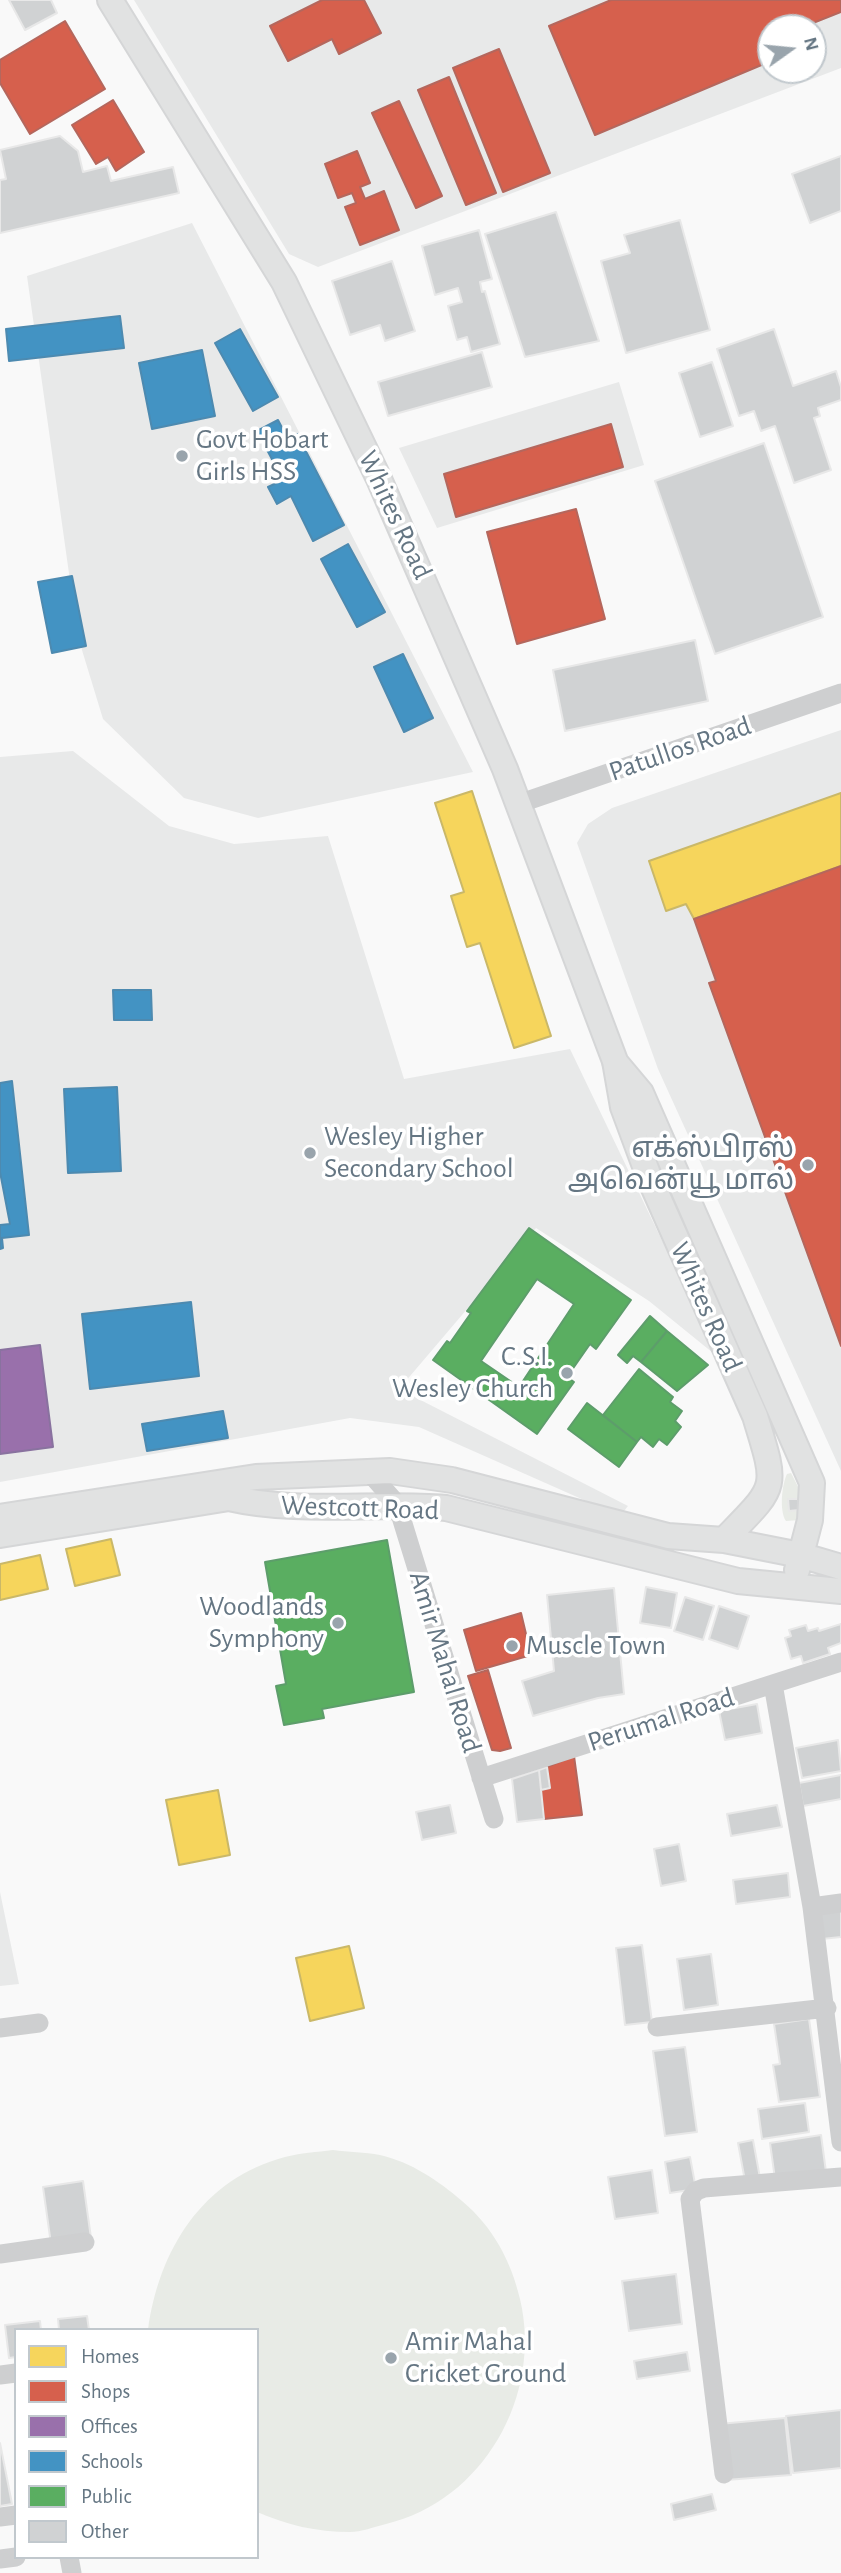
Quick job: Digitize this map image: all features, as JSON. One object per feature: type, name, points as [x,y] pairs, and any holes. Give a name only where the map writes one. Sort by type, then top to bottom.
[{"type":"main road","name":"Whites Road","points":[[110,0],[284,282],[435,603],[518,804],[615,1061],[623,1107],[649,1177],[755,1416],[767,1453],[771,1475],[767,1495],[724,1540]]},
{"type":"main road","name":"Whites Road","points":[[615,1061],[641,1093],[811,1483],[810,1520],[800,1555]]},
{"type":"main road","name":"Westcott Road","points":[[0,1517],[256,1477],[390,1471],[452,1480],[668,1536],[724,1540],[800,1555],[841,1567]]},
{"type":"main road","name":"Westcott Road","points":[[0,1535],[229,1498],[260,1505],[397,1504],[446,1508],[738,1581],[841,1591]]},
{"type":"main road","points":[[794,1586],[800,1555]]},
{"type":"street","name":"Patullos Road","points":[[518,804],[841,693]]},
{"type":"street","points":[[369,1472],[397,1504]]},
{"type":"street","name":"Amir Mahal Road","points":[[397,1504],[494,1819]]},
{"type":"street","name":"Perumal Road","points":[[481,1778],[841,1662]]},
{"type":"street","points":[[773,1684],[827,2008],[841,2142]]},
{"type":"street","points":[[812,1907],[841,1903]]},
{"type":"street","points":[[657,2027],[827,2008]]},
{"type":"street","points":[[0,2028],[39,2023]]},
{"type":"street","points":[[724,2474],[690,2199],[704,2188],[841,2177]]},
{"type":"street","points":[[0,2254],[85,2242]]},
{"type":"shaded area","points":[[134,0],[841,0],[841,68],[827,73],[827,14],[757,14],[757,84],[799,84],[318,267],[289,254]]},
{"type":"shaded area","name":"Govt Hobart Girls HSS","points":[[192,223],[473,772],[258,818],[184,798],[103,719],[78,637],[27,276]]},
{"type":"shaded area","points":[[619,382],[644,465],[437,528],[399,448]]},
{"type":"shaded area","points":[[841,730],[841,1471],[658,1069],[577,843],[588,824],[612,808]]},
{"type":"shaded area","name":"Wesley Higher Secondary School","points":[[73,751],[169,826],[234,844],[328,836],[404,1079],[570,1049],[718,1357],[649,1301],[536,1228],[399,1389],[628,1506],[620,1516],[419,1427],[350,1418],[0,1482],[0,757]]},
{"type":"shaded area","points":[[791,1473],[809,1508],[800,1520],[786,1521],[782,1511],[783,1491],[785,1478]]},
{"type":"shaded area","points":[[0,1892],[19,1984],[0,1986]]},
{"type":"shaded area","name":"Amir Mahal Cricket Ground","points":[[333,2150],[368,2153],[414,2167],[453,2194],[473,2211],[492,2233],[512,2271],[520,2299],[525,2336],[522,2372],[513,2407],[498,2439],[477,2468],[451,2493],[421,2512],[363,2530],[325,2531],[279,2521],[259,2513],[259,2328],[148,2328],[162,2272],[174,2246],[208,2200],[230,2182],[256,2167],[291,2156]]},
{"type":"building: Homes","points":[[472,791],[551,1036],[514,1048],[480,943],[467,947],[451,896],[464,892],[435,803]]},
{"type":"building: Homes","points":[[841,793],[841,866],[694,919],[686,904],[666,911],[649,861]]},
{"type":"building: Homes","points":[[111,1539],[120,1575],[75,1586],[66,1549]]},
{"type":"building: Homes","points":[[40,1555],[48,1589],[0,1600],[0,1564]]},
{"type":"building: Homes","points":[[218,1790],[230,1855],[179,1865],[166,1800]]},
{"type":"building: Homes","points":[[349,1946],[364,2008],[310,2021],[296,1958]]},
{"type":"building: Shops","points":[[322,0],[364,0],[381,33],[339,54],[332,39],[288,61],[270,26]]},
{"type":"building: Shops","points":[[611,0],[841,0],[841,12],[827,18],[827,14],[757,14],[757,67],[595,135],[549,26]]},
{"type":"building: Shops","points":[[65,21],[105,89],[30,134],[0,83],[0,60]]},
{"type":"building: Shops","points":[[499,49],[550,173],[503,192],[453,68]]},
{"type":"building: Shops","points":[[449,77],[496,193],[466,205],[418,90]]},
{"type":"building: Shops","points":[[113,100],[144,152],[116,171],[108,157],[96,164],[72,125]]},
{"type":"building: Shops","points":[[399,101],[442,196],[416,208],[372,113]]},
{"type":"building: Shops","points":[[357,151],[370,183],[360,187],[365,199],[384,191],[399,230],[360,245],[345,207],[356,203],[352,193],[338,198],[325,164]]},
{"type":"building: Shops","points":[[611,424],[623,467],[456,517],[444,474]]},
{"type":"building: Shops","points":[[576,509],[605,619],[517,644],[487,532]]},
{"type":"building: Shops","name":"எக்ஸ்பிரஸ் அவென்யூ மால்","points":[[841,866],[841,1346],[709,983],[716,981],[694,919]]},
{"type":"building: Shops","points":[[521,1613],[531,1655],[476,1671],[464,1630]]},
{"type":"building: Shops","points":[[488,1670],[511,1748],[500,1751],[492,1750],[468,1676]]},
{"type":"building: Shops","points":[[574,1756],[582,1815],[544,1819],[541,1790],[550,1788],[547,1767]]},
{"type":"building: Offices","points":[[40,1345],[53,1447],[0,1454],[0,1350]]},
{"type":"building: Schools","points":[[120,316],[124,348],[9,361],[6,329]]},
{"type":"building: Schools","points":[[240,329],[278,397],[253,411],[215,343]]},
{"type":"building: Schools","points":[[202,350],[215,416],[152,429],[139,363]]},
{"type":"building: Schools","points":[[278,420],[288,439],[297,434],[344,525],[313,541],[291,496],[277,504],[268,487],[283,480],[257,431]]},
{"type":"building: Schools","points":[[348,544],[385,612],[357,627],[321,559]]},
{"type":"building: Schools","points":[[72,576],[86,646],[52,653],[38,582]]},
{"type":"building: Schools","points":[[403,654],[433,718],[404,732],[374,667]]},
{"type":"building: Schools","points":[[113,990],[151,990],[152,1020],[114,1020]]},
{"type":"building: Schools","points":[[12,1081],[29,1235],[2,1238],[3,1248],[0,1249],[0,1225],[10,1224],[0,1172],[0,1083]]},
{"type":"building: Schools","points":[[117,1087],[121,1171],[68,1173],[64,1089]]},
{"type":"building: Schools","points":[[191,1302],[199,1376],[90,1389],[82,1314]]},
{"type":"building: Schools","points":[[223,1411],[228,1438],[147,1451],[142,1424]]},
{"type":"building: Public","points":[[529,1228],[631,1300],[596,1349],[590,1344],[567,1377],[574,1382],[537,1434],[433,1360],[447,1341],[450,1343],[471,1313],[467,1311]],"holes":[[[537,1279],[574,1304],[519,1387],[481,1361]]]},
{"type":"building: Public","points":[[650,1316],[667,1331],[641,1362],[633,1356],[627,1363],[618,1355]]},
{"type":"building: Public","points":[[667,1331],[708,1365],[677,1391],[641,1362]]},
{"type":"building: Public","points":[[639,1369],[673,1397],[670,1402],[682,1411],[675,1421],[681,1427],[667,1445],[659,1439],[653,1447],[641,1437],[637,1442],[603,1415]]},
{"type":"building: Public","points":[[587,1403],[637,1442],[619,1467],[568,1429]]},
{"type":"building: Public","name":"Woodlands Symphony","points":[[387,1540],[414,1692],[322,1709],[324,1718],[284,1725],[276,1686],[286,1684],[265,1562]]},
{"type":"building: Other","points":[[9,0],[51,0],[57,13],[25,30]]},
{"type":"building: Other","points":[[60,136],[78,151],[83,172],[107,166],[111,181],[173,167],[179,193],[0,233],[0,180],[6,179],[0,150]]},
{"type":"building: Other","points":[[841,156],[841,211],[810,223],[792,174]]},
{"type":"building: Other","points":[[556,212],[599,341],[525,357],[485,234]]},
{"type":"building: Other","points":[[680,220],[710,330],[626,353],[601,261],[630,253],[624,235]]},
{"type":"building: Other","points":[[479,230],[492,279],[480,282],[500,344],[471,352],[467,337],[457,340],[448,306],[462,302],[458,288],[435,295],[422,246]]},
{"type":"building: Other","points":[[392,261],[415,331],[385,341],[380,325],[350,335],[332,281]]},
{"type":"building: Other","points":[[774,329],[793,386],[836,371],[841,387],[841,400],[818,408],[820,416],[814,418],[831,470],[794,483],[775,426],[761,431],[754,411],[739,416],[717,349]]},
{"type":"building: Other","points":[[482,352],[492,387],[388,416],[378,382]]},
{"type":"building: Other","points":[[712,362],[733,426],[700,437],[679,373]]},
{"type":"building: Other","points":[[764,443],[823,617],[715,654],[655,481]]},
{"type":"building: Other","points":[[695,640],[708,701],[565,731],[553,670]]},
{"type":"building: Other","points":[[788,1499],[798,1499],[799,1510],[789,1511]]},
{"type":"building: Other","points":[[646,1587],[677,1593],[671,1628],[640,1623]]},
{"type":"building: Other","points":[[614,1588],[624,1694],[598,1698],[533,1716],[522,1681],[554,1671],[547,1595]]},
{"type":"building: Other","points":[[685,1597],[714,1606],[703,1640],[674,1631]]},
{"type":"building: Other","points":[[719,1606],[749,1616],[738,1649],[709,1639]]},
{"type":"building: Other","points":[[841,1624],[841,1643],[828,1648],[830,1654],[803,1663],[801,1656],[791,1659],[785,1638],[791,1636],[789,1630],[806,1625],[808,1631],[818,1628],[819,1631]]},
{"type":"building: Other","points":[[757,1704],[762,1733],[725,1740],[719,1711]]},
{"type":"building: Other","points":[[838,1740],[841,1771],[802,1778],[796,1748]]},
{"type":"building: Other","points":[[547,1767],[550,1788],[541,1790],[539,1770]]},
{"type":"building: Other","points":[[539,1770],[544,1819],[517,1822],[512,1779]]},
{"type":"building: Other","points":[[841,1775],[841,1799],[803,1806],[799,1783]]},
{"type":"building: Other","points":[[450,1805],[456,1833],[422,1840],[416,1812]]},
{"type":"building: Other","points":[[777,1805],[782,1827],[731,1836],[727,1814]]},
{"type":"building: Other","points":[[679,1844],[686,1881],[661,1886],[654,1849]]},
{"type":"building: Other","points":[[788,1873],[790,1897],[736,1904],[733,1880]]},
{"type":"building: Other","points":[[841,1909],[841,1937],[822,1939],[818,1913]]},
{"type":"building: Other","points":[[642,1945],[652,2022],[625,2025],[616,1948]]},
{"type":"building: Other","points":[[711,1954],[718,2005],[684,2010],[677,1959]]},
{"type":"building: Other","points":[[809,2019],[820,2097],[779,2102],[773,2065],[780,2064],[774,2024]]},
{"type":"building: Other","points":[[685,2047],[697,2132],[665,2136],[653,2051]]},
{"type":"building: Other","points":[[805,2103],[809,2132],[762,2139],[758,2109]]},
{"type":"building: Other","points":[[821,2135],[826,2172],[775,2179],[770,2143]]},
{"type":"building: Other","points":[[753,2140],[760,2178],[745,2181],[738,2143]]},
{"type":"building: Other","points":[[690,2157],[696,2189],[670,2193],[665,2162]]},
{"type":"building: Other","points":[[652,2170],[658,2213],[615,2219],[608,2177]]},
{"type":"building: Other","points":[[83,2181],[91,2238],[51,2244],[43,2187]]},
{"type":"building: Other","points":[[676,2274],[682,2324],[629,2331],[622,2281]]},
{"type":"building: Other","points":[[87,2316],[89,2328],[59,2328],[58,2319]]},
{"type":"building: Other","points":[[40,2321],[41,2328],[14,2328],[14,2357],[9,2358],[5,2325]]},
{"type":"building: Other","points":[[687,2352],[690,2371],[637,2379],[634,2361]]},
{"type":"building: Other","points":[[841,2410],[841,2468],[793,2473],[786,2416]]},
{"type":"building: Other","points":[[785,2418],[791,2475],[726,2480],[719,2424]]},
{"type":"building: Other","points":[[0,2443],[12,2504],[0,2506]]},
{"type":"building: Other","points":[[712,2494],[716,2510],[674,2520],[671,2504]]},
{"type":"place","name":"Govt Hobart Girls HSS","points":[[182,456]]},
{"type":"place","name":"Wesley Higher Secondary School","points":[[310,1153]]},
{"type":"place","name":"எக்ஸ்பிரஸ் அவென்யூ மால்","points":[[808,1165]]},
{"type":"place","name":"C.S.I. Wesley Church","points":[[567,1373]]},
{"type":"place","name":"Woodlands Symphony","points":[[338,1623]]},
{"type":"place","name":"Muscle Town","points":[[512,1646]]},
{"type":"place","name":"Amir Mahal Cricket Ground","points":[[391,2358]]}]
